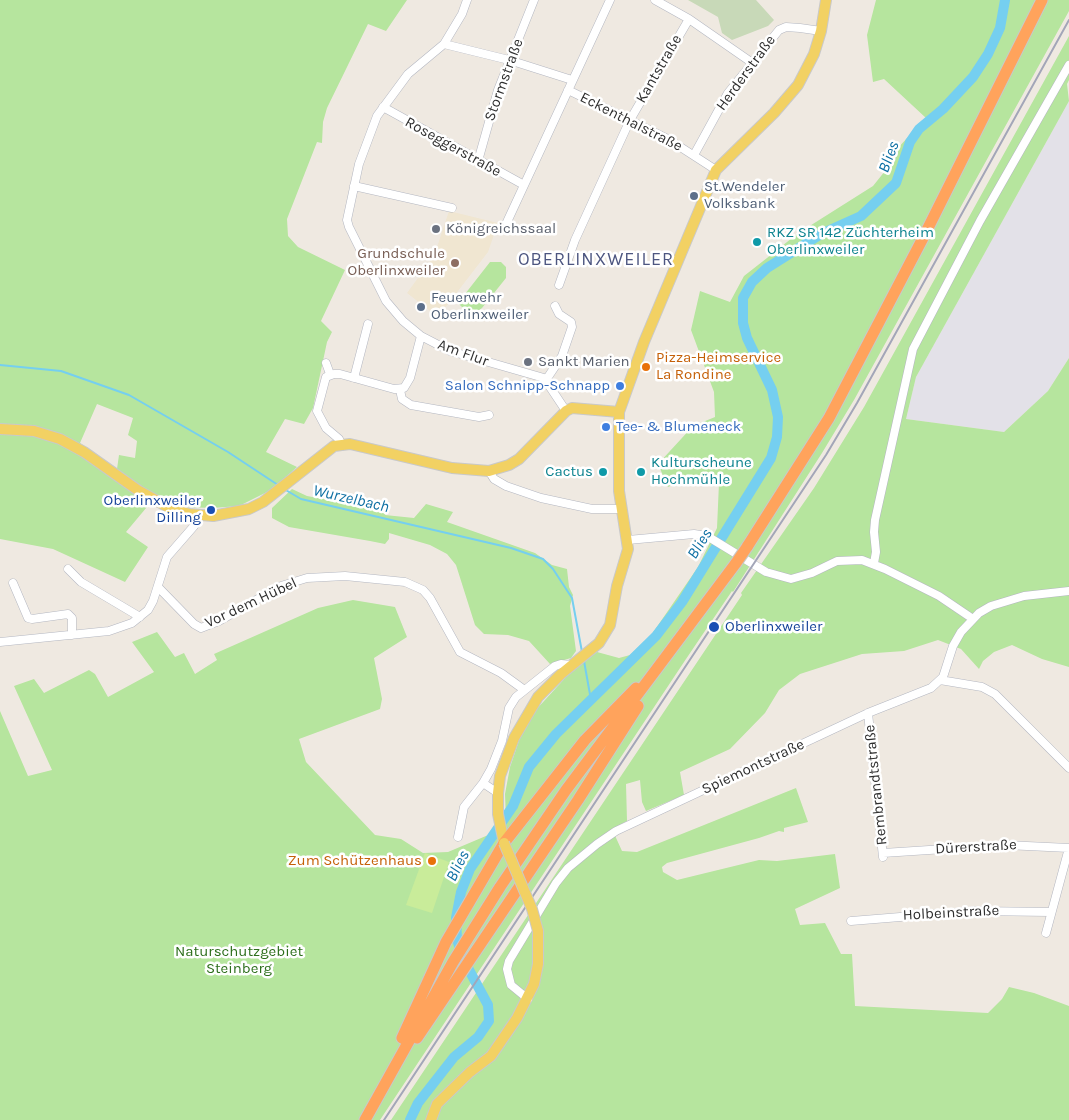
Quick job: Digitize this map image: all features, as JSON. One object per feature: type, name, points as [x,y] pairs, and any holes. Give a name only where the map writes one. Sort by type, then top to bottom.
[{"type":"highway","points":[[373,1104],[473,929],[566,790],[675,647],[736,563],[833,409],[975,136],[1042,0]]},
{"type":"highway","points":[[365,1120],[446,942],[504,843],[585,740],[675,647]]},
{"type":"highway","points":[[386,1083],[578,800],[675,647]]},
{"type":"main road","points":[[431,1120],[437,1104],[449,1091],[491,1056],[506,1037],[528,999],[538,964],[538,931],[532,909],[504,843],[498,806],[498,793],[506,758],[522,722],[538,697],[592,650],[610,625],[617,586],[627,554],[628,540],[621,509],[618,441],[619,412],[665,290],[716,170],[774,113],[798,85],[814,54],[821,31],[826,0]]},
{"type":"main road","points":[[0,429],[48,434],[72,445],[168,507],[200,516],[229,514],[248,509],[282,489],[326,450],[341,444],[362,446],[452,468],[489,471],[509,465],[519,459],[566,411],[572,408],[619,412]]},
{"type":"street","points":[[452,208],[354,186],[368,137],[383,107],[408,74],[444,44],[462,14],[467,0]]},
{"type":"street","name":"Stormstraße","points":[[478,161],[490,114],[509,60],[534,0]]},
{"type":"street","points":[[568,90],[610,0]]},
{"type":"street","points":[[655,0],[689,19],[752,62]]},
{"type":"street","name":"Kantstraße","points":[[559,285],[575,240],[630,120],[689,19]]},
{"type":"street","name":"Herderstraße","points":[[694,155],[728,94],[779,30],[786,27],[821,31]]},
{"type":"street","points":[[444,44],[509,60],[572,80]]},
{"type":"street","points":[[874,563],[876,552],[874,532],[897,413],[912,349],[980,220],[1030,136],[1069,65]]},
{"type":"street","name":"Eckenthalstraße","points":[[507,222],[568,90],[630,120],[694,155],[716,170]]},
{"type":"street","name":"Roseggerstraße","points":[[383,107],[524,185]]},
{"type":"street","name":"Am Flur","points":[[354,186],[348,220],[354,240],[386,301],[403,322],[421,336],[450,351],[546,380]]},
{"type":"street","points":[[555,306],[559,314],[571,322],[572,327],[562,356],[546,380],[560,405],[566,411]]},
{"type":"street","points":[[354,378],[368,324]]},
{"type":"street","points":[[400,390],[407,385],[421,336]]},
{"type":"street","points":[[326,363],[330,374]]},
{"type":"street","points":[[330,374],[400,390]]},
{"type":"street","points":[[330,374],[324,382],[317,411],[326,428],[336,435],[341,444]]},
{"type":"street","points":[[400,390],[402,399],[411,405],[479,417],[489,415]]},
{"type":"street","points":[[489,471],[494,479],[506,486],[541,498],[592,509],[621,509]]},
{"type":"street","points":[[0,642],[109,631],[140,617],[153,600],[167,557],[194,526],[200,516]]},
{"type":"street","points":[[628,540],[694,534],[712,538],[766,572],[782,578],[802,577],[837,561],[855,560],[874,563],[939,596],[973,619]]},
{"type":"street","points":[[68,568],[81,582],[140,617]]},
{"type":"street","name":"Vor dem Hübel","points":[[158,587],[194,624],[201,628],[219,622],[281,586],[307,578],[345,576],[405,582],[423,590],[430,598],[460,652],[501,674],[523,690]]},
{"type":"street","points":[[13,583],[28,618],[68,614],[72,618],[72,635]]},
{"type":"street","points":[[1069,591],[1007,600],[991,606],[973,619],[956,641],[940,680],[982,687],[995,694],[1069,768]]},
{"type":"street","points":[[458,837],[464,807],[483,783],[499,748],[509,708],[523,690],[555,666],[575,663]]},
{"type":"street","name":"Spiemontstraße","points":[[528,999],[511,986],[507,969],[509,961],[556,883],[583,854],[616,831],[868,713],[925,690],[940,680]]},
{"type":"street","name":"Rembrandtstraße","points":[[868,713],[883,855]]},
{"type":"street","points":[[483,783],[498,793]]},
{"type":"street","name":"Dürerstraße","points":[[883,855],[1006,844],[1069,848]]},
{"type":"street","points":[[1046,933],[1050,912],[1069,848]]},
{"type":"street","name":"Holbeinstraße","points":[[851,921],[974,911],[1050,912]]},
{"type":"shaded area","points":[[1069,101],[1069,358],[1048,391],[1004,432],[906,419],[916,377]]},
{"type":"shaded area","name":"Grundschule Oberlinxweiler","points":[[449,211],[498,223],[488,252],[438,317],[407,293],[434,256]]},
{"type":"green space","points":[[0,0],[407,0],[386,31],[368,24],[327,108],[323,122],[322,143],[317,142],[287,219],[288,236],[298,247],[345,270],[321,321],[332,332],[327,342],[313,408],[304,424],[285,419],[266,452],[297,467],[271,490],[239,506],[186,507],[157,495],[126,532],[148,547],[125,582],[53,549],[0,539]],"holes":[[[97,404],[133,418],[128,435],[137,441],[135,458],[119,455],[117,469],[80,443]]]},
{"type":"green space","points":[[688,0],[756,0],[774,20],[768,26],[732,40],[722,33],[718,17]]},
{"type":"green space","name":"Naturschutzgebiet Steinberg","points":[[876,0],[1069,0],[1069,11],[854,400],[822,453],[733,592],[686,659],[380,1120],[0,1120],[0,711],[28,776],[52,770],[14,686],[34,679],[44,693],[89,670],[95,674],[108,697],[154,672],[132,642],[157,632],[175,657],[184,653],[195,674],[217,660],[214,654],[318,608],[353,600],[395,607],[407,637],[374,658],[382,699],[380,709],[299,739],[306,762],[375,835],[401,839],[423,853],[448,852],[493,833],[506,819],[505,794],[510,767],[523,729],[533,713],[567,676],[597,652],[619,658],[630,655],[652,634],[698,567],[717,528],[719,483],[682,481],[668,487],[658,464],[693,426],[715,417],[714,392],[691,330],[700,291],[730,302],[744,276],[797,234],[873,186],[885,171],[895,151],[926,118],[884,79],[873,82],[867,35]]},
{"type":"green space","points":[[1069,36],[1069,80],[1067,84],[1069,101],[916,377],[906,419],[1004,432],[1048,391],[1069,358],[1069,667],[1042,659],[1012,645],[994,652],[983,661],[979,669],[961,649],[938,640],[904,651],[862,654],[800,674],[779,690],[765,713],[730,749],[680,772],[684,795],[646,811],[642,802],[640,780],[626,784],[627,821],[612,829],[622,851],[637,852],[796,788],[808,822],[784,828],[784,832],[779,831],[667,863],[662,867],[663,872],[677,880],[759,860],[777,861],[835,854],[840,888],[795,909],[800,925],[825,923],[841,954],[852,954],[855,1006],[988,1013],[1002,999],[1009,987],[1034,993],[1069,1006],[1069,1120],[391,1120],[742,595],[741,593],[814,488],[864,407]]},
{"type":"green space","points":[[490,262],[501,262],[506,267],[506,278],[482,308],[474,314],[467,312],[458,303]]},
{"type":"green space","points":[[292,489],[307,496],[383,510],[385,515],[414,518],[426,504],[453,512],[447,522],[535,553],[552,565],[567,569],[569,587],[573,595],[570,606],[576,651],[571,658],[550,664],[529,641],[508,635],[484,634],[475,625],[456,565],[447,554],[430,545],[389,533],[389,539],[385,544],[289,527],[272,518],[272,508]]},
{"type":"green space","points":[[425,853],[449,862],[432,913],[406,905]]},
{"type":"waterway","name":"Blies","points":[[410,1120],[418,1103],[454,1057],[478,1037],[489,1021],[488,1005],[462,957],[457,939],[456,918],[461,892],[470,869],[513,806],[529,767],[556,734],[656,636],[682,602],[771,458],[777,437],[778,417],[772,390],[747,338],[743,323],[743,298],[752,282],[767,268],[821,234],[861,216],[896,183],[910,142],[919,129],[943,109],[973,77],[988,54],[1000,28],[1005,0]]},
{"type":"waterway","name":"Wurzelbach","points":[[0,365],[61,371],[129,395],[228,452],[278,485]]},
{"type":"waterway","name":"Wurzelbach","points":[[284,489],[301,499],[511,548],[543,559],[553,569],[572,598],[582,652]]},
{"type":"waterway","name":"Wurzelbach","points":[[584,661],[591,700]]},
{"type":"railway","points":[[384,1120],[826,455],[857,403],[1069,20]]},
{"type":"place","name":"St.Wendeler Volksbank","points":[[694,196]]},
{"type":"place","name":"Königreichssaal","points":[[436,229]]},
{"type":"place","name":"RKZ SR 142 Züchterheim Oberlinxweiler","points":[[757,242]]},
{"type":"place","name":"Grundschule Oberlinxweiler","points":[[455,263]]},
{"type":"place","name":"Feuerwehr Oberlinxweiler","points":[[421,307]]},
{"type":"place","name":"Sankt Marien","points":[[528,362]]},
{"type":"place","name":"Pizza-Heimservice La Rondine","points":[[646,367]]},
{"type":"place","name":"Salon Schnipp-Schnapp","points":[[620,386]]},
{"type":"place","name":"Tee- & Blumeneck","points":[[606,427]]},
{"type":"place","name":"Cactus","points":[[603,472]]},
{"type":"place","name":"Kulturscheune Hochmühle","points":[[641,472]]},
{"type":"place","name":"Oberlinxweiler Dilling","points":[[211,510]]},
{"type":"place","name":"Oberlinxweiler","points":[[714,627]]},
{"type":"place","name":"Zum Schützenhaus","points":[[432,861]]},
{"type":"district","name":"OBERLINXWEILER","points":[[596,260]]}]
